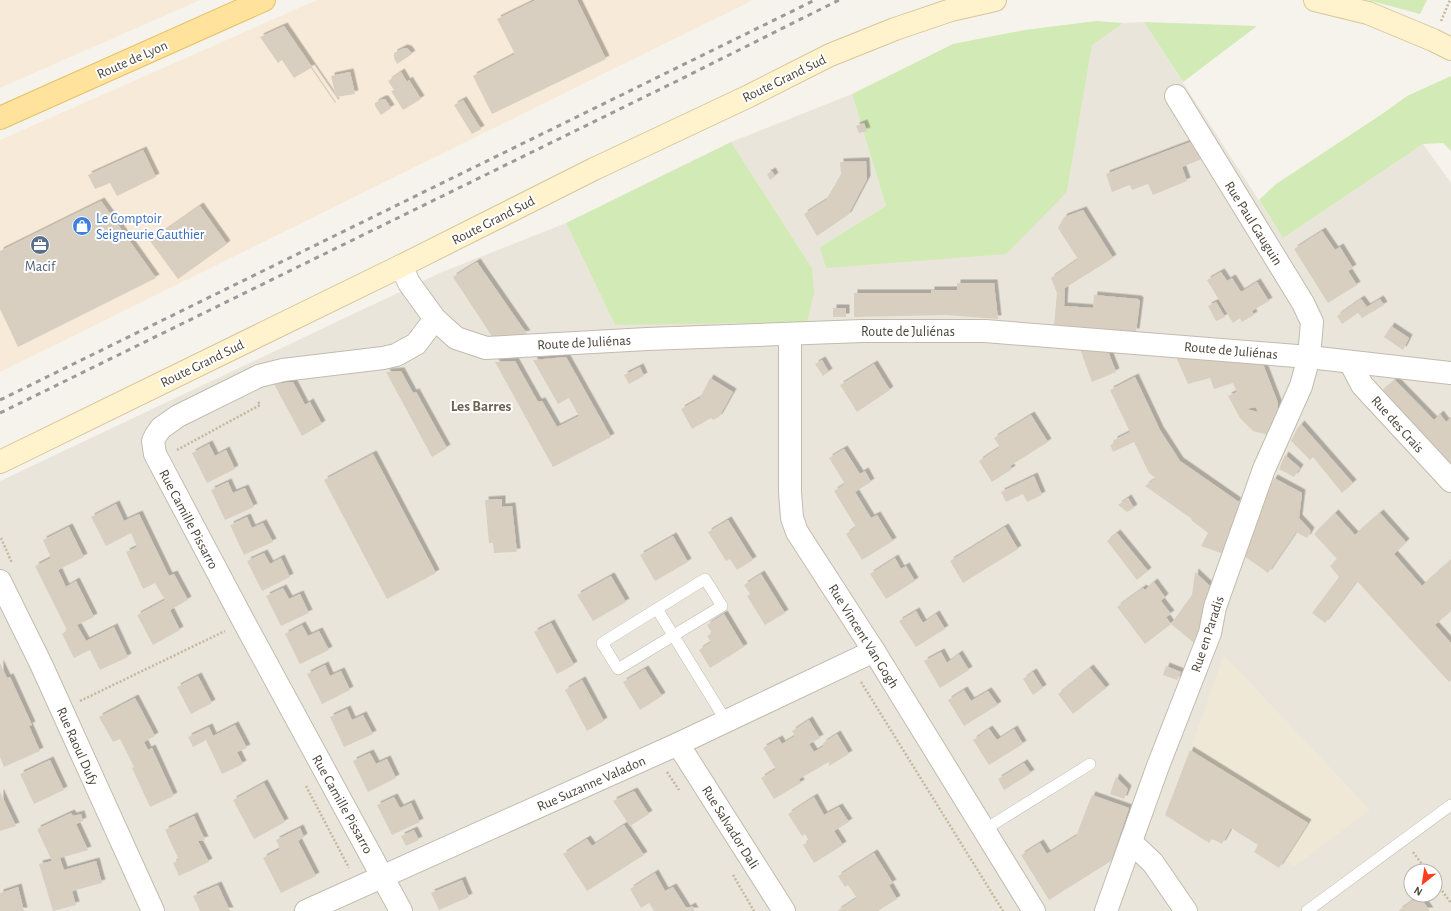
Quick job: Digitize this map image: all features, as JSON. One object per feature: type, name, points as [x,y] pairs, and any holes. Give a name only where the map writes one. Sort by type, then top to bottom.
[{"type":"main road","name":"Route de Lyon","points":[[0,118],[264,0]]},
{"type":"main road","name":"Route Grand Sud","points":[[0,462],[401,266],[594,169],[742,99],[830,55],[895,29],[951,10],[995,0]]},
{"type":"main road","points":[[1315,0],[1368,13],[1451,49]]},
{"type":"street","name":"Rue Paul Gauguin","points":[[1176,96],[1303,303],[1312,322],[1309,357]]},
{"type":"street","name":"Route de Juliénas","points":[[401,266],[409,283],[435,319],[456,338],[486,348],[647,339],[862,331],[986,331],[1309,357],[1451,373]]},
{"type":"street","name":"Rue Camille Pissarro","points":[[401,911],[244,622],[155,454],[153,441],[161,428],[178,416],[259,376],[283,370],[383,358],[396,355],[416,344],[435,319]]},
{"type":"street","name":"Rue Vincent Van Gogh","points":[[790,334],[790,492],[792,518],[797,532],[874,651],[1034,911]]},
{"type":"street","name":"Rue en Paradis","points":[[1106,911],[1158,766],[1210,633],[1214,607],[1262,476],[1301,386],[1309,357]]},
{"type":"street","name":"Rue des Crais","points":[[1350,362],[1362,385],[1451,481]]},
{"type":"street","name":"Rue Raoul Dufy","points":[[0,581],[41,664],[153,911]]},
{"type":"street","name":"Rue Suzanne Valadon","points":[[306,911],[678,744],[874,651]]},
{"type":"street","name":"Rue Salvador Dali","points":[[678,744],[784,911]]},
{"type":"street","points":[[1131,842],[1153,863],[1186,911]]},
{"type":"lane","points":[[705,579],[722,606],[673,636],[618,669],[602,643],[705,579]]},
{"type":"lane","points":[[657,609],[726,721]]},
{"type":"lane","points":[[984,830],[1090,764]]},
{"type":"lane","points":[[1307,911],[1451,805]]},
{"type":"path","points":[[61,710],[244,622]]},
{"type":"path","points":[[849,662],[1003,911]]},
{"type":"path","points":[[1404,840],[1421,863]]},
{"type":"path","points":[[1443,892],[1451,902]]},
{"type":"shaded area","points":[[0,0],[200,0],[0,88]]},
{"type":"shaded area","points":[[317,0],[753,0],[0,372],[0,140]]},
{"type":"shaded area","points":[[1144,22],[1283,238],[1423,144],[1451,183],[1451,911],[0,911],[0,481],[442,272],[566,223],[615,325],[812,268],[731,142],[852,94],[886,206],[820,247],[1067,192],[1092,44],[1123,23]]},
{"type":"shaded area","points":[[1224,655],[1370,810],[1295,866],[1284,860],[1279,868],[1254,852],[1258,845],[1231,828],[1222,844],[1212,840],[1209,843],[1165,815]]},
{"type":"green space","points":[[1368,0],[1427,0],[1420,14]]},
{"type":"green space","points":[[1096,21],[1123,23],[1092,45],[1067,192],[1006,254],[826,268],[820,247],[886,206],[852,94],[953,44],[1025,30]]},
{"type":"green space","points":[[1144,22],[1257,26],[1183,82]]},
{"type":"green space","points":[[1451,76],[1451,151],[1443,143],[1423,144],[1283,238],[1259,200],[1276,184],[1407,96]]},
{"type":"green space","points":[[731,142],[812,268],[814,293],[807,322],[615,325],[566,223]]},
{"type":"building","points":[[536,0],[577,0],[606,59],[492,114],[473,76],[515,54],[497,19]]},
{"type":"building","points":[[284,26],[336,102],[335,103],[311,68],[294,78],[282,60],[278,63],[260,37]]},
{"type":"building","points":[[404,48],[408,49],[412,54],[397,64],[394,58],[394,53]]},
{"type":"building","points":[[350,72],[355,94],[336,97],[331,76]]},
{"type":"building","points":[[401,72],[407,82],[409,80],[421,99],[403,110],[391,91],[394,90],[388,81]]},
{"type":"building","points":[[385,99],[391,108],[381,115],[375,106],[375,103]]},
{"type":"building","points":[[463,100],[481,129],[472,134],[454,105]]},
{"type":"building","points":[[864,123],[867,131],[859,133],[856,126]]},
{"type":"building","points":[[1193,141],[1204,158],[1182,167],[1187,181],[1153,195],[1148,184],[1132,190],[1130,185],[1112,192],[1106,174]]},
{"type":"building","points":[[143,150],[156,177],[117,196],[110,183],[95,189],[88,175]]},
{"type":"building","points":[[866,161],[867,179],[848,215],[817,236],[804,214],[826,200],[841,174],[840,162]]},
{"type":"building","points":[[772,171],[775,176],[770,180],[767,174]]},
{"type":"building","points":[[101,201],[156,278],[18,347],[0,309],[0,251]]},
{"type":"building","points":[[200,206],[227,244],[178,279],[150,241]]},
{"type":"building","points":[[1083,210],[1113,258],[1065,288],[1064,306],[1093,308],[1094,295],[1138,299],[1140,301],[1136,332],[1054,325],[1057,293],[1051,278],[1078,259],[1058,228],[1064,217]]},
{"type":"building","points":[[1322,231],[1335,250],[1340,247],[1353,268],[1348,271],[1357,285],[1328,303],[1294,249]]},
{"type":"building","points":[[477,262],[527,334],[493,338],[453,277]]},
{"type":"building","points":[[1221,272],[1227,281],[1232,278],[1241,292],[1257,282],[1269,301],[1252,311],[1254,315],[1242,322],[1240,318],[1233,323],[1207,280]]},
{"type":"building","points":[[957,283],[994,283],[998,319],[946,315],[854,317],[854,293],[931,293],[931,290],[957,290]]},
{"type":"building","points":[[1361,299],[1367,307],[1380,299],[1384,305],[1362,318],[1358,313],[1342,324],[1337,316]]},
{"type":"building","points":[[1216,302],[1225,317],[1216,321],[1208,306]]},
{"type":"building","points":[[833,308],[846,308],[846,317],[833,317]]},
{"type":"building","points":[[1391,326],[1409,338],[1403,350],[1384,337]]},
{"type":"building","points":[[1080,349],[1108,351],[1116,372],[1092,382]]},
{"type":"building","points":[[566,357],[611,437],[553,467],[495,362],[515,361],[538,402],[542,401],[557,427],[579,416],[569,398],[558,404],[533,360]]},
{"type":"building","points":[[1176,357],[1263,364],[1278,403],[1277,416],[1272,436],[1253,431],[1240,418],[1228,396],[1237,392],[1233,383],[1214,389],[1210,378],[1188,384]],"holes":[[[1256,407],[1258,412],[1246,409]]]},
{"type":"building","points":[[822,360],[829,372],[823,376],[815,364]]},
{"type":"building","points":[[874,364],[890,390],[857,412],[840,385]]},
{"type":"building","points":[[640,367],[644,376],[629,384],[624,375]]},
{"type":"building","points":[[401,371],[413,393],[416,392],[447,448],[432,457],[386,372]]},
{"type":"building","points":[[1135,377],[1160,430],[1180,461],[1239,502],[1242,496],[1247,498],[1224,554],[1201,546],[1208,533],[1191,520],[1192,519],[1145,486],[1156,478],[1149,473],[1134,442],[1113,452],[1110,445],[1114,443],[1114,440],[1130,432],[1110,390]]},
{"type":"building","points":[[710,378],[733,392],[719,417],[713,420],[711,418],[692,429],[681,409],[700,398]]},
{"type":"building","points":[[1395,380],[1434,420],[1440,414],[1446,422],[1451,418],[1451,467],[1380,393]]},
{"type":"building","points":[[293,382],[305,405],[310,402],[322,424],[302,436],[274,384]]},
{"type":"building","points":[[1031,415],[1048,442],[1010,466],[1012,469],[992,482],[979,461],[1000,447],[994,438]]},
{"type":"building","points":[[1301,424],[1353,483],[1342,493],[1313,457],[1310,460],[1291,441]]},
{"type":"building","points":[[209,444],[215,456],[226,450],[235,469],[207,483],[192,453]]},
{"type":"building","points":[[844,449],[860,474],[865,471],[871,482],[855,492],[871,518],[877,515],[893,541],[862,560],[846,534],[856,527],[834,491],[845,484],[829,458]]},
{"type":"building","points":[[373,454],[436,573],[387,599],[324,480]]},
{"type":"building","points":[[1285,455],[1300,468],[1294,477],[1279,469]]},
{"type":"building","points":[[1034,476],[1042,495],[1027,502],[1023,494],[1006,502],[1001,492]]},
{"type":"building","points":[[1274,478],[1302,493],[1299,518],[1311,531],[1307,538],[1296,532],[1268,573],[1240,553]]},
{"type":"building","points":[[228,482],[233,493],[245,488],[254,507],[225,520],[211,490]]},
{"type":"building","points":[[1128,498],[1134,508],[1127,512],[1118,505]]},
{"type":"building","points":[[502,499],[502,507],[512,506],[517,552],[494,553],[493,543],[489,543],[485,500]]},
{"type":"building","points":[[116,504],[124,521],[139,514],[169,576],[174,574],[188,600],[170,610],[180,630],[153,645],[137,615],[165,600],[155,583],[143,589],[126,552],[137,547],[131,533],[106,546],[91,517]]},
{"type":"building","points":[[1335,513],[1355,535],[1380,513],[1406,542],[1394,554],[1422,586],[1451,560],[1451,611],[1435,625],[1451,643],[1451,680],[1449,682],[1357,581],[1325,623],[1312,613],[1339,577],[1330,566],[1337,559],[1314,534]]},
{"type":"building","points":[[247,517],[252,528],[263,523],[273,542],[244,555],[230,525]]},
{"type":"building","points":[[728,520],[753,560],[737,570],[730,559],[726,561],[708,532]]},
{"type":"building","points":[[69,527],[84,557],[58,570],[66,587],[76,581],[94,617],[77,625],[86,641],[114,627],[128,657],[100,670],[90,650],[74,658],[62,634],[67,630],[35,566],[51,558],[43,540]]},
{"type":"building","points":[[1005,527],[1018,549],[963,583],[950,561]]},
{"type":"building","points":[[1117,533],[1148,571],[1137,580],[1107,541]]},
{"type":"building","points":[[673,536],[688,562],[655,581],[640,555]]},
{"type":"building","points":[[264,553],[270,564],[281,558],[290,577],[262,591],[247,561]]},
{"type":"building","points":[[895,558],[901,569],[906,566],[915,581],[886,599],[870,574]]},
{"type":"building","points":[[1195,572],[1212,588],[1194,643],[1171,624],[1192,595]]},
{"type":"building","points":[[761,574],[785,613],[765,625],[747,596],[750,594],[744,585]]},
{"type":"building","points":[[611,576],[626,602],[593,621],[577,595]]},
{"type":"building","points":[[1154,582],[1165,597],[1161,601],[1171,614],[1166,617],[1171,624],[1145,644],[1117,607],[1143,588],[1145,590]]},
{"type":"building","points":[[283,588],[289,599],[300,594],[309,613],[281,626],[266,596]]},
{"type":"building","points":[[916,611],[923,623],[936,614],[945,629],[916,647],[899,621]]},
{"type":"building","points":[[724,614],[744,647],[710,668],[699,650],[711,642],[707,636],[712,633],[707,625]]},
{"type":"building","points":[[551,623],[574,665],[557,674],[534,632]]},
{"type":"building","points":[[302,625],[308,636],[319,631],[329,650],[300,664],[285,634]]},
{"type":"building","points":[[941,652],[947,663],[959,654],[969,670],[940,688],[924,661]]},
{"type":"building","points":[[0,663],[7,678],[10,677],[32,725],[29,726],[40,751],[4,767],[0,757]]},
{"type":"building","points":[[325,665],[330,676],[341,671],[350,690],[322,704],[307,674]]},
{"type":"building","points":[[1166,666],[1181,672],[1177,680],[1163,675]]},
{"type":"building","points":[[1090,668],[1106,688],[1073,714],[1058,694]]},
{"type":"building","points":[[645,669],[662,696],[640,710],[623,682]]},
{"type":"building","points":[[1033,672],[1043,688],[1033,695],[1023,679]]},
{"type":"building","points":[[198,676],[212,703],[191,714],[177,687]]},
{"type":"building","points":[[582,680],[604,721],[587,731],[565,690]]},
{"type":"building","points":[[964,690],[971,701],[988,691],[998,705],[964,726],[948,700]]},
{"type":"building","points":[[135,698],[155,736],[144,742],[148,750],[152,748],[174,796],[150,807],[132,768],[134,767],[120,739],[113,742],[99,717]]},
{"type":"building","points":[[347,709],[352,720],[363,715],[373,734],[344,747],[330,717]]},
{"type":"building","points":[[809,720],[820,738],[809,744],[814,752],[824,746],[823,743],[837,734],[849,754],[829,766],[829,762],[799,779],[801,783],[774,799],[761,778],[776,769],[763,748],[779,739],[782,744],[795,736],[792,731]]},
{"type":"building","points":[[235,725],[247,748],[237,752],[243,764],[222,774],[206,740],[193,747],[188,737],[209,727],[213,736]]},
{"type":"building","points":[[989,729],[997,740],[1014,729],[1023,744],[989,765],[973,740]]},
{"type":"building","points":[[1190,750],[1308,823],[1279,868],[1254,852],[1258,845],[1231,828],[1222,844],[1212,839],[1209,843],[1165,815]]},
{"type":"building","points":[[370,753],[376,764],[387,759],[396,778],[368,792],[353,761]]},
{"type":"building","points":[[50,760],[64,790],[34,804],[20,774]]},
{"type":"building","points":[[1024,763],[1031,773],[1004,790],[998,779]]},
{"type":"building","points":[[1116,777],[1128,789],[1124,799],[1110,794]]},
{"type":"building","points":[[264,783],[285,822],[254,839],[233,800]]},
{"type":"building","points":[[634,791],[649,814],[630,826],[613,801]]},
{"type":"building","points":[[0,792],[16,826],[0,831]]},
{"type":"building","points":[[1092,795],[1129,808],[1111,861],[1049,900],[1021,855],[1040,843],[1047,854],[1076,836]]},
{"type":"building","points":[[394,797],[400,808],[411,803],[420,822],[392,835],[377,805]]},
{"type":"building","points":[[814,797],[824,815],[839,807],[849,822],[834,831],[843,845],[814,863],[803,845],[809,841],[805,834],[802,836],[788,814]]},
{"type":"building","points":[[71,813],[73,816],[81,814],[83,821],[76,824],[88,850],[60,858],[64,870],[96,861],[102,883],[72,891],[76,905],[53,911],[39,864],[52,861],[37,829]]},
{"type":"building","points":[[194,816],[205,840],[198,841],[209,862],[179,876],[173,863],[179,860],[165,830]]},
{"type":"building","points":[[624,825],[644,855],[587,891],[563,854],[587,839],[592,846]]},
{"type":"building","points":[[300,828],[304,837],[298,841],[316,876],[281,893],[263,858],[280,849],[276,840]]},
{"type":"building","points":[[414,830],[419,840],[406,846],[401,836]]},
{"type":"building","points":[[874,853],[893,883],[889,885],[897,899],[878,911],[837,911],[857,898],[848,885],[845,887],[838,876]]},
{"type":"building","points":[[655,873],[665,891],[673,887],[687,909],[692,906],[695,911],[654,911],[649,903],[641,908],[630,889]]},
{"type":"building","points":[[462,880],[469,897],[439,910],[431,893]]},
{"type":"building","points":[[218,885],[230,911],[200,911],[193,896]]},
{"type":"building","points":[[18,887],[24,911],[0,911],[0,893]]},
{"type":"building","points":[[1409,903],[1424,903],[1430,911],[1398,911]]},
{"type":"railway","points":[[0,400],[815,0]]},
{"type":"railway","points":[[0,413],[839,0]]},
{"type":"place","name":"Le Comptoir Seigneurie Gauthier","points":[[82,226]]},
{"type":"place","name":"Macif","points":[[40,245]]},
{"type":"district","name":"Les Barres","points":[[481,406]]}]
